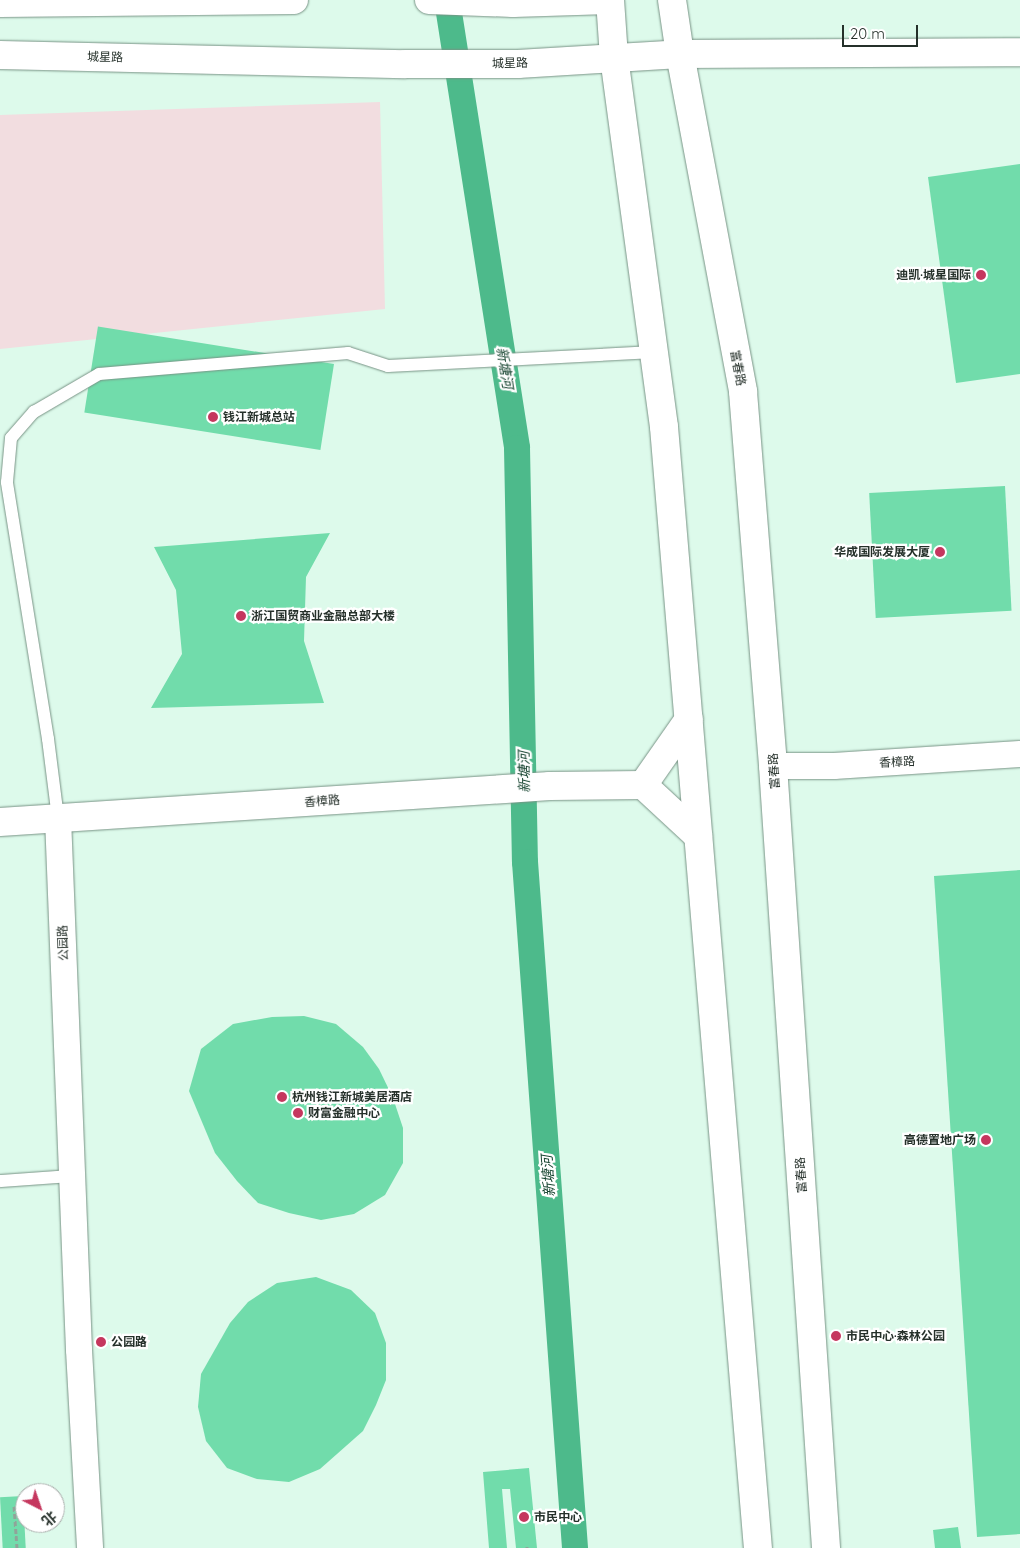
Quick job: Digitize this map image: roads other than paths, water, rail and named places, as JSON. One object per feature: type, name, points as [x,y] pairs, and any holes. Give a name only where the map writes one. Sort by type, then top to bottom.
[{"type":"main road","points":[[0,3],[294,0]]},
{"type":"main road","points":[[429,0],[513,3],[609,0],[614,57],[664,428],[758,1548]]},
{"type":"main road","name":"富春路","points":[[672,0],[680,54],[743,392],[774,766],[826,1548]]},
{"type":"main road","name":"城星路","points":[[0,55],[405,64],[518,64],[680,54],[1020,52]]},
{"type":"main road","points":[[689,719],[643,785],[698,836]]},
{"type":"main road","name":"香樟路","points":[[0,822],[550,786],[643,785]]},
{"type":"street","name":"香樟路","points":[[774,766],[834,766],[1020,754]]},
{"type":"street","name":"公园路","points":[[58,818],[72,1176],[90,1548]]},
{"type":"lane","points":[[58,818],[48,739],[7,482],[11,438],[34,412],[99,374],[348,353],[388,366],[654,352]]},
{"type":"lane","points":[[0,1181],[72,1176]]},
{"type":"waterway","name":"新塘河","points":[[447,0],[517,448],[525,862],[575,1548]]},
{"type":"place","name":"迪凯·城星国际","points":[[981,275]]},
{"type":"place","name":"钱江新城总站","points":[[213,417]]},
{"type":"place","name":"华成国际发展大厦","points":[[940,552]]},
{"type":"place","name":"浙江国贸商业金融总部大楼","points":[[241,616]]},
{"type":"place","name":"杭州钱江新城美居酒店","points":[[282,1097]]},
{"type":"place","name":"财富金融中心","points":[[298,1113]]},
{"type":"place","name":"高德置地广场","points":[[986,1140]]},
{"type":"place","name":"市民中心·森林公园","points":[[836,1336]]},
{"type":"place","name":"公园路","points":[[101,1342]]},
{"type":"place","name":"市民中心","points":[[524,1517]]}]
